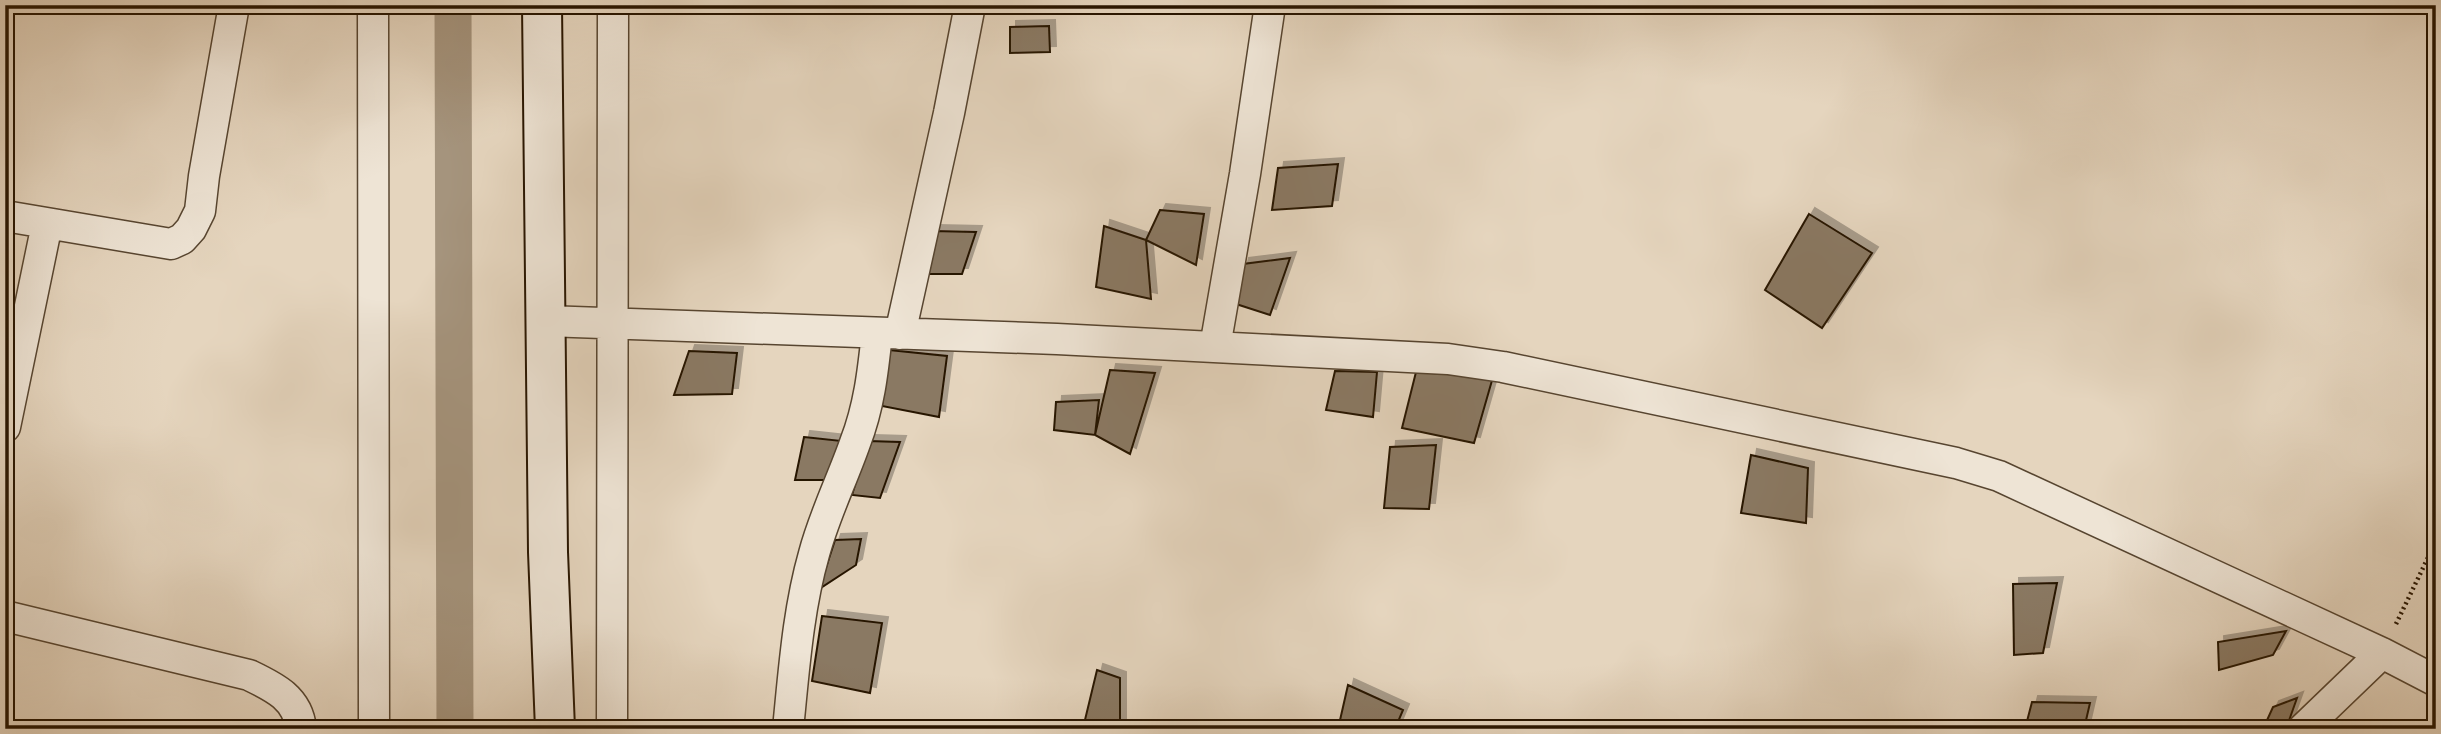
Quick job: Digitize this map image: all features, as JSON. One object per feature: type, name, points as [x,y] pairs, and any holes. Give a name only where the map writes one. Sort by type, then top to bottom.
[{"type":"main road","points":[[542,5],[548,552],[555,729]]},
{"type":"street","points":[[5,216],[171,244],[182,239],[191,229],[200,211],[234,5]]},
{"type":"street","points":[[373,5],[374,729]]},
{"type":"street","points":[[611,729],[613,5]]},
{"type":"street","points":[[788,729],[803,603],[814,553],[856,442],[888,334],[949,113],[970,5]]},
{"type":"street","points":[[1215,347],[1245,174],[1270,5]]},
{"type":"street","points":[[5,427],[10,385],[47,224]]},
{"type":"street","points":[[546,321],[1215,347],[1448,359],[1503,367],[1956,463],[1999,476],[2033,489],[2436,681]]},
{"type":"street","points":[[5,616],[249,675],[280,691],[294,705],[301,729]]},
{"type":"street","points":[[2304,729],[2382,653]]},
{"type":"path","points":[[2382,653],[2436,541]]},
{"type":"building","points":[[1049,26],[1050,52],[1010,53],[1010,27]]},
{"type":"building","points":[[1338,164],[1332,206],[1272,210],[1278,168]]},
{"type":"building","points":[[1160,210],[1204,214],[1196,265],[1146,240]]},
{"type":"building","points":[[1809,214],[1872,253],[1822,328],[1765,290]]},
{"type":"building","points":[[1104,226],[1146,240],[1151,299],[1096,287]]},
{"type":"building","points":[[932,231],[976,232],[962,274],[922,274]]},
{"type":"building","points":[[1290,258],[1270,315],[1233,303],[1243,264]]},
{"type":"building","points":[[889,350],[947,356],[939,417],[882,406]]},
{"type":"building","points":[[689,351],[737,353],[732,394],[674,395]]},
{"type":"building","points":[[1110,370],[1155,373],[1130,454],[1095,435]]},
{"type":"building","points":[[1335,371],[1377,372],[1373,417],[1326,410]]},
{"type":"building","points":[[1416,372],[1493,377],[1474,443],[1402,428]]},
{"type":"building","points":[[1099,400],[1095,435],[1054,430],[1056,402]]},
{"type":"building","points":[[804,437],[842,441],[830,480],[795,480]]},
{"type":"building","points":[[868,441],[900,442],[880,498],[852,495]]},
{"type":"building","points":[[1436,445],[1429,509],[1384,508],[1390,447]]},
{"type":"building","points":[[1751,455],[1808,468],[1806,523],[1741,513]]},
{"type":"building","points":[[861,539],[856,565],[819,589],[835,540]]},
{"type":"building","points":[[2057,583],[2043,653],[2014,655],[2013,584]]},
{"type":"building","points":[[822,616],[882,623],[870,693],[812,681]]},
{"type":"building","points":[[2286,631],[2273,655],[2219,670],[2218,642]]},
{"type":"building","points":[[1097,670],[1120,678],[1120,729],[1099,729],[1084,724]]},
{"type":"building","points":[[1348,685],[1403,710],[1395,729],[1338,729]]},
{"type":"building","points":[[2297,698],[2286,729],[2263,729],[2273,707]]},
{"type":"building","points":[[2032,702],[2090,703],[2084,729],[2025,729]]},
{"type":"waterway","points":[[453,5],[455,729]]}]
